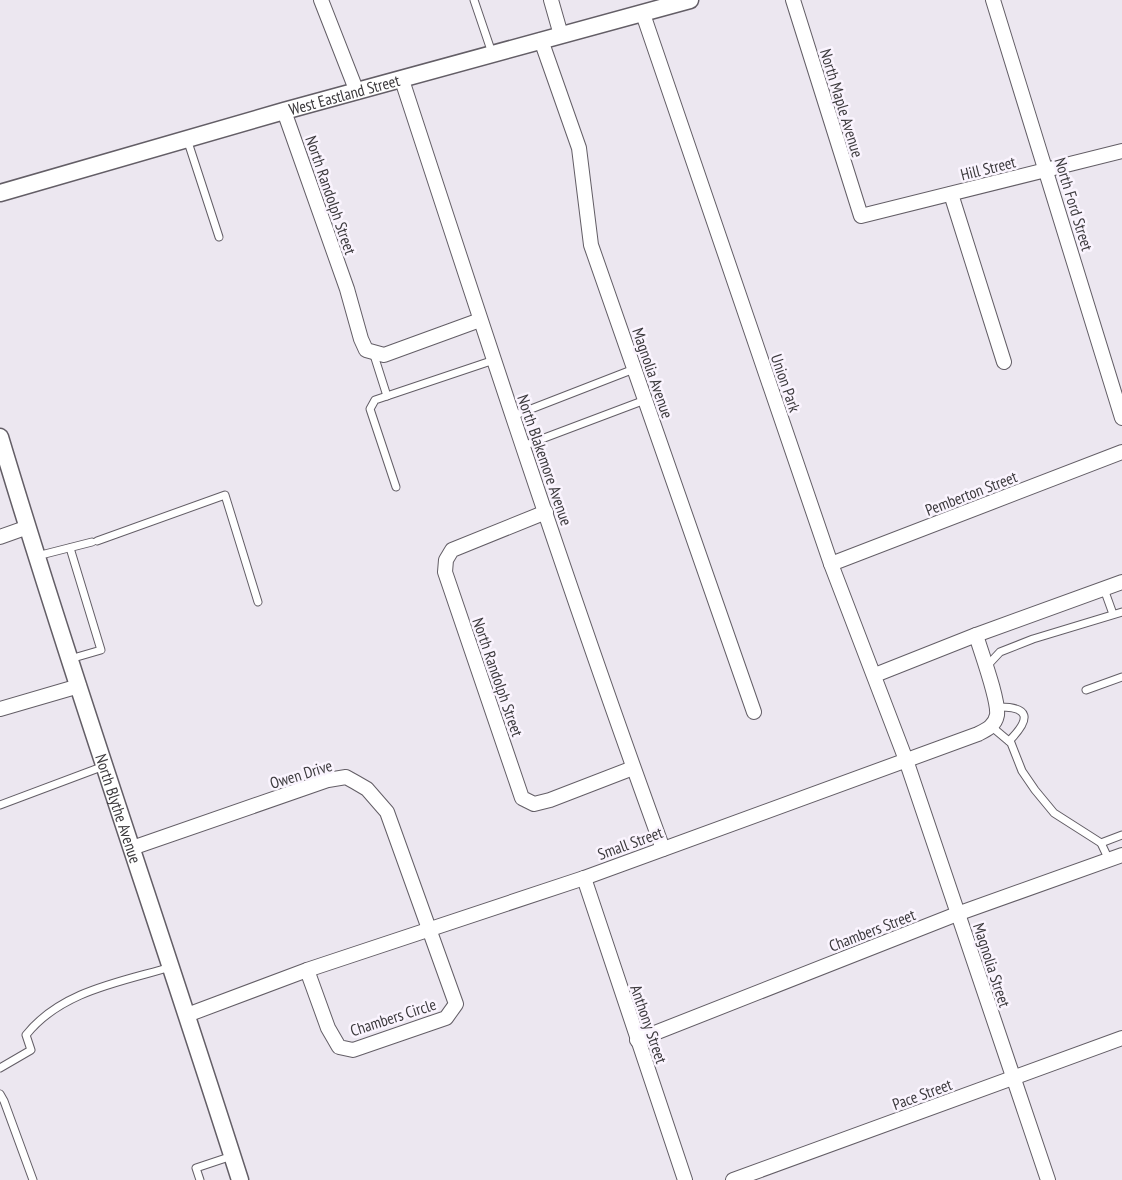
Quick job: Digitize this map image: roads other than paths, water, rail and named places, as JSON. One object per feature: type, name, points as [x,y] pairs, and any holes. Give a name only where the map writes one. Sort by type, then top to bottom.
[{"type":"street","points":[[321,0],[357,92]]},
{"type":"street","points":[[551,0],[561,35]]},
{"type":"street","name":"West Eastland Street","points":[[0,193],[284,111],[493,56],[541,40],[690,0]]},
{"type":"street","name":"North Maple Avenue","points":[[792,0],[861,216]]},
{"type":"street","name":"North Ford Street","points":[[993,0],[1122,418]]},
{"type":"street","name":"Union Park","points":[[643,14],[831,564],[906,760]]},
{"type":"street","name":"Magnolia Avenue","points":[[541,40],[579,148],[591,244],[754,712]]},
{"type":"street","name":"North Blakemore Avenue","points":[[402,80],[480,320],[633,768],[663,849]]},
{"type":"street","name":"North Randolph Street","points":[[284,111],[347,289],[361,339],[366,350],[373,352]]},
{"type":"street","name":"Hill Street","points":[[861,216],[1122,151]]},
{"type":"street","points":[[951,194],[1004,362]]},
{"type":"street","points":[[373,352],[384,355],[480,320]]},
{"type":"street","name":"North Blythe Avenue","points":[[0,439],[104,766],[240,1180]]},
{"type":"street","name":"Pemberton Street","points":[[831,564],[1122,452]]},
{"type":"street","name":"North Randolph Street","points":[[546,512],[452,550],[446,560],[445,572],[448,583],[522,798],[534,804],[550,800],[633,768]]},
{"type":"street","points":[[0,537],[28,526]]},
{"type":"street","points":[[875,675],[976,635],[1122,582]]},
{"type":"street","points":[[976,635],[996,707],[997,715],[992,727]]},
{"type":"street","points":[[0,709],[79,686]]},
{"type":"street","name":"Small Street","points":[[188,1016],[307,970],[584,878],[992,727]]},
{"type":"street","name":"Magnolia Street","points":[[906,760],[1048,1180]]},
{"type":"street","name":"Owen Drive","points":[[132,848],[327,780],[346,777],[367,789],[387,812],[430,928]]},
{"type":"street","name":"Chambers Street","points":[[637,1040],[957,914],[1116,858]]},
{"type":"street","name":"Anthony Street","points":[[584,878],[685,1180]]},
{"type":"street","name":"Chambers Circle","points":[[307,970],[328,1028],[339,1047],[353,1050],[446,1018],[456,1004],[430,928]]},
{"type":"street","name":"Pace Street","points":[[733,1180],[1122,1038]]},
{"type":"lane","points":[[474,0],[493,56]]},
{"type":"lane","points":[[187,140],[219,237]]},
{"type":"lane","points":[[373,352],[387,396]]},
{"type":"lane","points":[[396,487],[370,409],[375,400],[494,360]]},
{"type":"lane","points":[[513,416],[634,369]]},
{"type":"lane","points":[[523,446],[645,400]]},
{"type":"lane","points":[[37,556],[95,541],[225,495],[258,602]]},
{"type":"lane","points":[[70,548],[101,650],[70,659]]},
{"type":"lane","points":[[1104,589],[1113,614]]},
{"type":"lane","points":[[986,668],[1000,652],[1033,639],[1122,612]]},
{"type":"lane","points":[[1086,690],[1122,677]]},
{"type":"lane","points":[[996,707],[1014,706],[1021,711],[1024,718],[1023,727],[1009,741]]},
{"type":"lane","points":[[992,727],[1009,741],[1022,771],[1054,813],[1101,843],[1116,858]]},
{"type":"lane","points":[[0,805],[104,766]]},
{"type":"lane","points":[[1101,843],[1122,835]]},
{"type":"lane","points":[[0,1068],[31,1050],[26,1035],[39,1018],[81,994],[171,967]]},
{"type":"lane","points":[[0,1094],[33,1180]]},
{"type":"lane","points":[[200,1180],[196,1168],[232,1156]]}]
